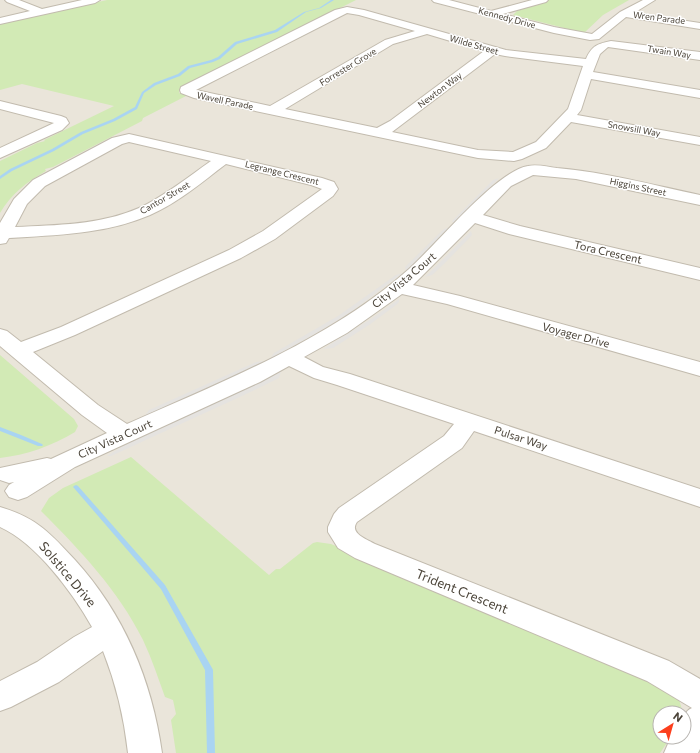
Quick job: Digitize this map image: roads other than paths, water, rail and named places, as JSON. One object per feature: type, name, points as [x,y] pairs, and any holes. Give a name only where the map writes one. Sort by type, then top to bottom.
[{"type":"street","points":[[14,1],[30,0]]},
{"type":"street","points":[[0,21],[94,0]]},
{"type":"street","name":"Kennedy Drive","points":[[437,0],[554,30],[596,49]]},
{"type":"street","points":[[495,15],[543,0]]},
{"type":"street","points":[[501,187],[508,173],[511,161],[541,145],[576,107],[596,49],[624,14],[650,0]]},
{"type":"street","points":[[14,1],[40,12]]},
{"type":"street","name":"Wavell Parade","points":[[383,18],[353,10],[341,11],[186,90],[194,94],[386,130],[511,161],[529,157],[535,166]]},
{"type":"street","name":"Wren Parade","points":[[624,14],[700,24]]},
{"type":"street","name":"Wilde Street","points":[[383,18],[425,30],[493,53],[567,60],[596,49]]},
{"type":"street","name":"Forrester Grove","points":[[279,109],[389,42],[425,30]]},
{"type":"street","name":"Twain Way","points":[[596,49],[638,47],[700,56]]},
{"type":"street","points":[[596,49],[617,80],[700,94]]},
{"type":"street","name":"Newton Way","points":[[386,130],[493,53]]},
{"type":"street","points":[[0,105],[56,119],[62,123],[57,127],[0,154]]},
{"type":"street","name":"Snowsill Way","points":[[568,116],[700,141]]},
{"type":"street","name":"Legrange Crescent","points":[[3,233],[20,202],[39,183],[120,140],[136,138],[321,183],[328,185],[330,189],[300,214],[269,235],[236,254],[20,352]]},
{"type":"street","points":[[535,166],[541,145]]},
{"type":"street","name":"Cantor Street","points":[[3,233],[95,225],[138,213],[157,204],[228,160]]},
{"type":"street","name":"Higgins Street","points":[[535,166],[700,200]]},
{"type":"street","name":"City Vista Court","points":[[7,493],[66,461],[252,377],[340,329],[402,285],[430,260],[501,187],[535,166]]},
{"type":"street","name":"Tora Crescent","points":[[470,219],[700,274]]},
{"type":"street","name":"Voyager Drive","points":[[402,285],[422,294],[453,300],[700,369]]},
{"type":"street","points":[[0,335],[90,410],[119,438]]},
{"type":"street","name":"Pulsar Way","points":[[294,355],[309,370],[320,374],[342,379],[700,498]]},
{"type":"street","name":"Trident Crescent","points":[[463,419],[453,442],[348,515],[341,524],[340,529],[345,538],[365,551],[658,671],[680,683],[700,697]]},
{"type":"street","name":"Solstice Drive","points":[[7,493],[8,520],[32,533],[72,575],[86,593],[113,639],[132,686],[141,719],[145,753]]},
{"type":"street","points":[[0,697],[113,639]]},
{"type":"street","points":[[681,753],[685,743],[700,720]]},
{"type":"waterway","points":[[0,178],[11,170],[53,150],[82,133],[114,120],[136,108],[143,93],[155,84],[179,75],[189,67],[219,58],[236,43],[276,31],[305,12],[320,8],[333,0]]},
{"type":"waterway","points":[[0,429],[40,445]]},
{"type":"waterway","points":[[76,487],[163,587],[209,670],[211,753]]}]
